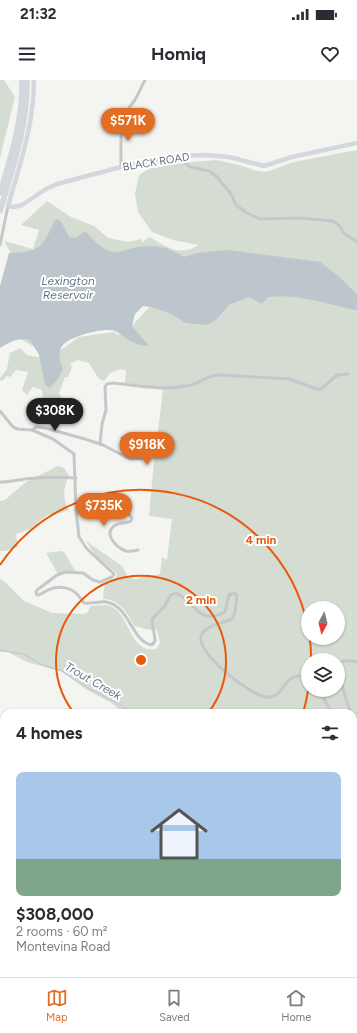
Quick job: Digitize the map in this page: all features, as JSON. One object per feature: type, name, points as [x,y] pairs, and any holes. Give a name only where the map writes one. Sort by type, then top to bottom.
[{"type":"highway","points":[[19,80],[21,113]]},
{"type":"highway","points":[[0,193],[17,136],[21,113],[22,80]]},
{"type":"highway","points":[[0,211],[23,129],[28,80]]},
{"type":"street","points":[[0,245],[8,206],[30,129],[34,80]]},
{"type":"street","points":[[122,167],[122,117],[135,100],[145,80]]},
{"type":"street","name":"BLACK ROAD","points":[[8,206],[22,206],[46,189],[57,184],[122,167],[178,156],[206,155],[229,157],[264,166],[292,156],[357,143]]},
{"type":"street","points":[[178,156],[190,167],[209,171],[216,176],[231,194],[236,205],[247,214],[260,218],[300,218],[333,221],[357,242]]},
{"type":"street","points":[[100,444],[102,424],[106,410],[105,388],[107,384],[114,383],[161,388],[192,384],[212,375],[289,379],[317,390],[321,389],[337,375],[348,374]]},
{"type":"street","points":[[0,411],[13,427],[32,430],[53,439],[74,454],[76,510],[80,540],[87,549],[110,569],[114,576],[100,582],[93,580],[83,573],[68,571],[61,572],[38,589],[36,592],[37,595],[41,595],[53,588],[62,587],[78,594],[84,603],[107,602],[123,612],[138,636],[147,644],[152,645],[155,641],[152,619],[164,607],[171,595],[175,593],[180,594],[199,613],[206,616],[211,616],[220,615],[225,612],[229,595],[234,592],[237,595],[235,612],[232,619],[206,629],[202,633],[200,639],[202,646],[210,656],[244,688],[268,698],[277,695],[290,679],[301,675]]},
{"type":"street","points":[[32,430],[36,427],[45,428],[100,444],[130,459],[151,457],[151,453],[129,445],[122,438]]},
{"type":"street","points":[[137,447],[141,435]]},
{"type":"street","points":[[0,482],[61,477],[76,478]]},
{"type":"street","points":[[76,510],[90,511],[116,508],[129,514],[132,518],[131,521],[116,524],[111,528],[110,533],[112,539],[124,550],[138,550]]},
{"type":"street","points":[[345,660],[357,662]]},
{"type":"street","points":[[345,695],[350,709]]},
{"type":"street","points":[[323,697],[330,709]]},
{"type":"shaded area","points":[[0,80],[4,80],[15,97],[0,158]]},
{"type":"shaded area","points":[[357,150],[357,709],[118,709],[110,702],[87,690],[62,672],[27,662],[8,652],[0,652],[0,579],[4,581],[24,601],[52,613],[84,614],[88,612],[90,606],[106,605],[114,608],[120,614],[139,645],[147,649],[156,649],[160,643],[158,633],[155,628],[154,631],[134,626],[126,612],[118,604],[108,599],[103,599],[105,582],[116,578],[117,573],[97,558],[86,541],[122,566],[127,576],[135,579],[160,574],[162,557],[167,560],[172,519],[149,516],[163,390],[125,383],[126,371],[121,369],[110,373],[104,381],[99,379],[89,363],[78,360],[70,364],[72,367],[68,377],[65,377],[59,393],[67,412],[64,416],[46,403],[42,396],[42,390],[33,387],[27,395],[22,390],[28,372],[16,370],[10,377],[7,376],[2,381],[0,378],[7,369],[10,353],[20,348],[27,355],[48,359],[79,337],[114,332],[118,335],[128,330],[154,302],[174,292],[61,339],[46,353],[20,339],[47,317],[4,241],[33,249],[39,230],[21,225],[47,201],[71,217],[94,226],[108,238],[128,242],[142,239],[141,243],[149,237],[173,249],[192,249],[199,245],[173,240],[152,232],[138,212],[135,194],[139,175],[150,168],[172,164],[216,160],[266,172],[294,162]]},
{"type":"shaded area","points":[[58,466],[64,468],[69,476],[65,485],[64,497],[69,510],[47,515],[30,529],[16,534],[18,547],[0,551],[0,501],[5,500],[26,482]]},
{"type":"shaded area","points":[[60,551],[64,552],[76,572],[58,574],[46,553]]},
{"type":"water","name":"Lexington Reservoir","points":[[58,219],[62,223],[69,237],[76,238],[85,231],[98,244],[107,250],[115,252],[133,248],[154,246],[171,250],[184,257],[197,253],[228,250],[320,262],[337,275],[357,294],[357,310],[290,296],[268,297],[262,304],[249,297],[229,305],[216,320],[207,325],[186,323],[169,313],[143,306],[135,314],[132,326],[149,346],[141,345],[128,340],[117,332],[110,330],[103,330],[77,337],[64,344],[61,348],[60,359],[63,369],[59,378],[50,388],[45,385],[39,355],[30,340],[18,340],[0,348],[0,286],[9,253],[29,251],[40,246],[54,221]]},
{"type":"waterway","name":"Trout Creek","points":[[0,650],[23,654],[40,664],[62,671],[88,688],[127,709]]}]
